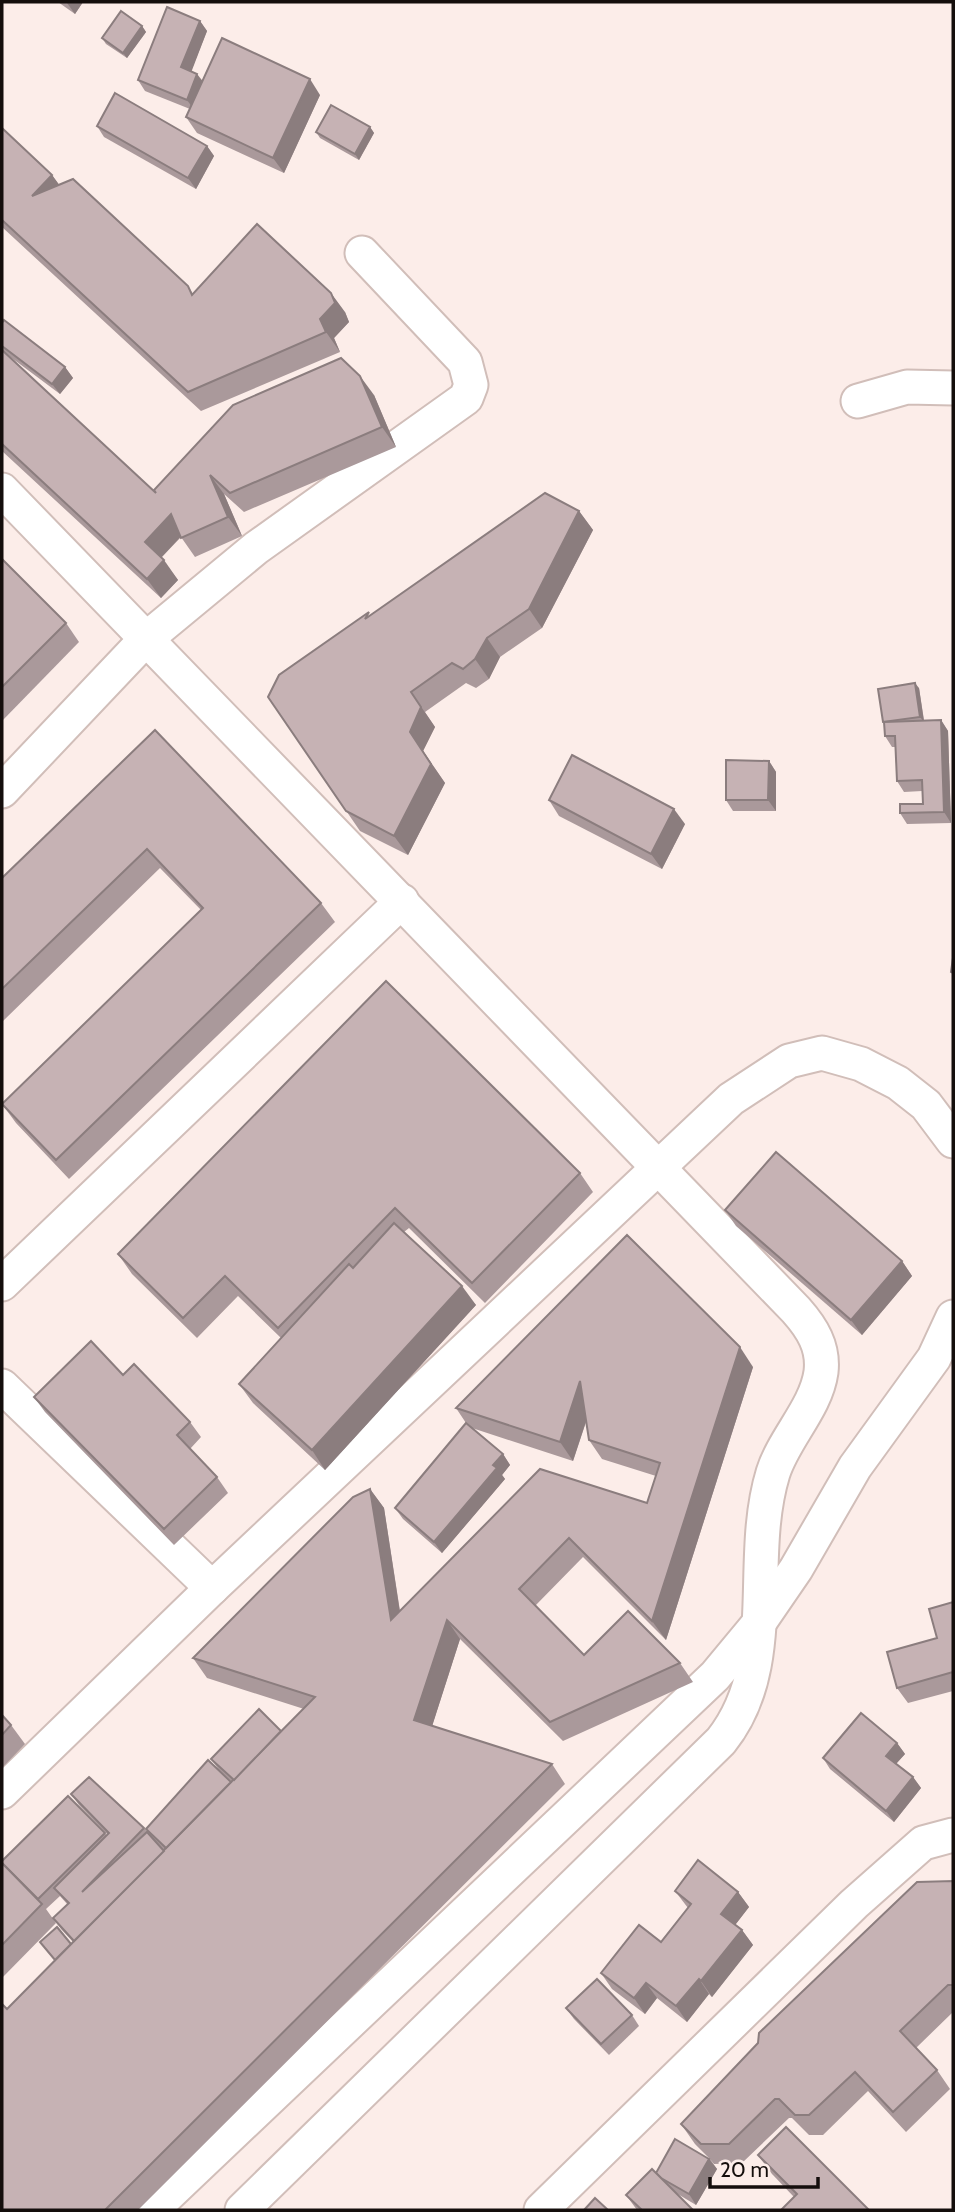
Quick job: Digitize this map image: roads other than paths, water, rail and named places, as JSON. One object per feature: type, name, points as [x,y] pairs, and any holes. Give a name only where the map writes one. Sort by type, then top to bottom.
[{"type":"street","points":[[2,791],[146,639],[256,548],[466,398],[471,385],[466,362],[362,253]]},
{"type":"street","points":[[858,401],[907,387],[953,388]]},
{"type":"street","points":[[2,490],[796,1311],[812,1328],[821,1350],[821,1373],[813,1395],[787,1440],[773,1474],[766,1511],[760,1623],[746,1702],[736,1723],[721,1741],[242,2210]]},
{"type":"street","points":[[2,1284],[402,901]]},
{"type":"street","points":[[2,1792],[212,1588],[731,1099],[789,1061],[822,1053],[860,1064],[898,1083],[926,1105],[953,1141]]},
{"type":"street","points":[[152,2210],[715,1676],[760,1623],[796,1569],[855,1467],[934,1358],[953,1318]]},
{"type":"street","points":[[2,1386],[212,1588]]},
{"type":"street","points":[[541,2210],[853,1904],[923,1843],[953,1835]]}]
